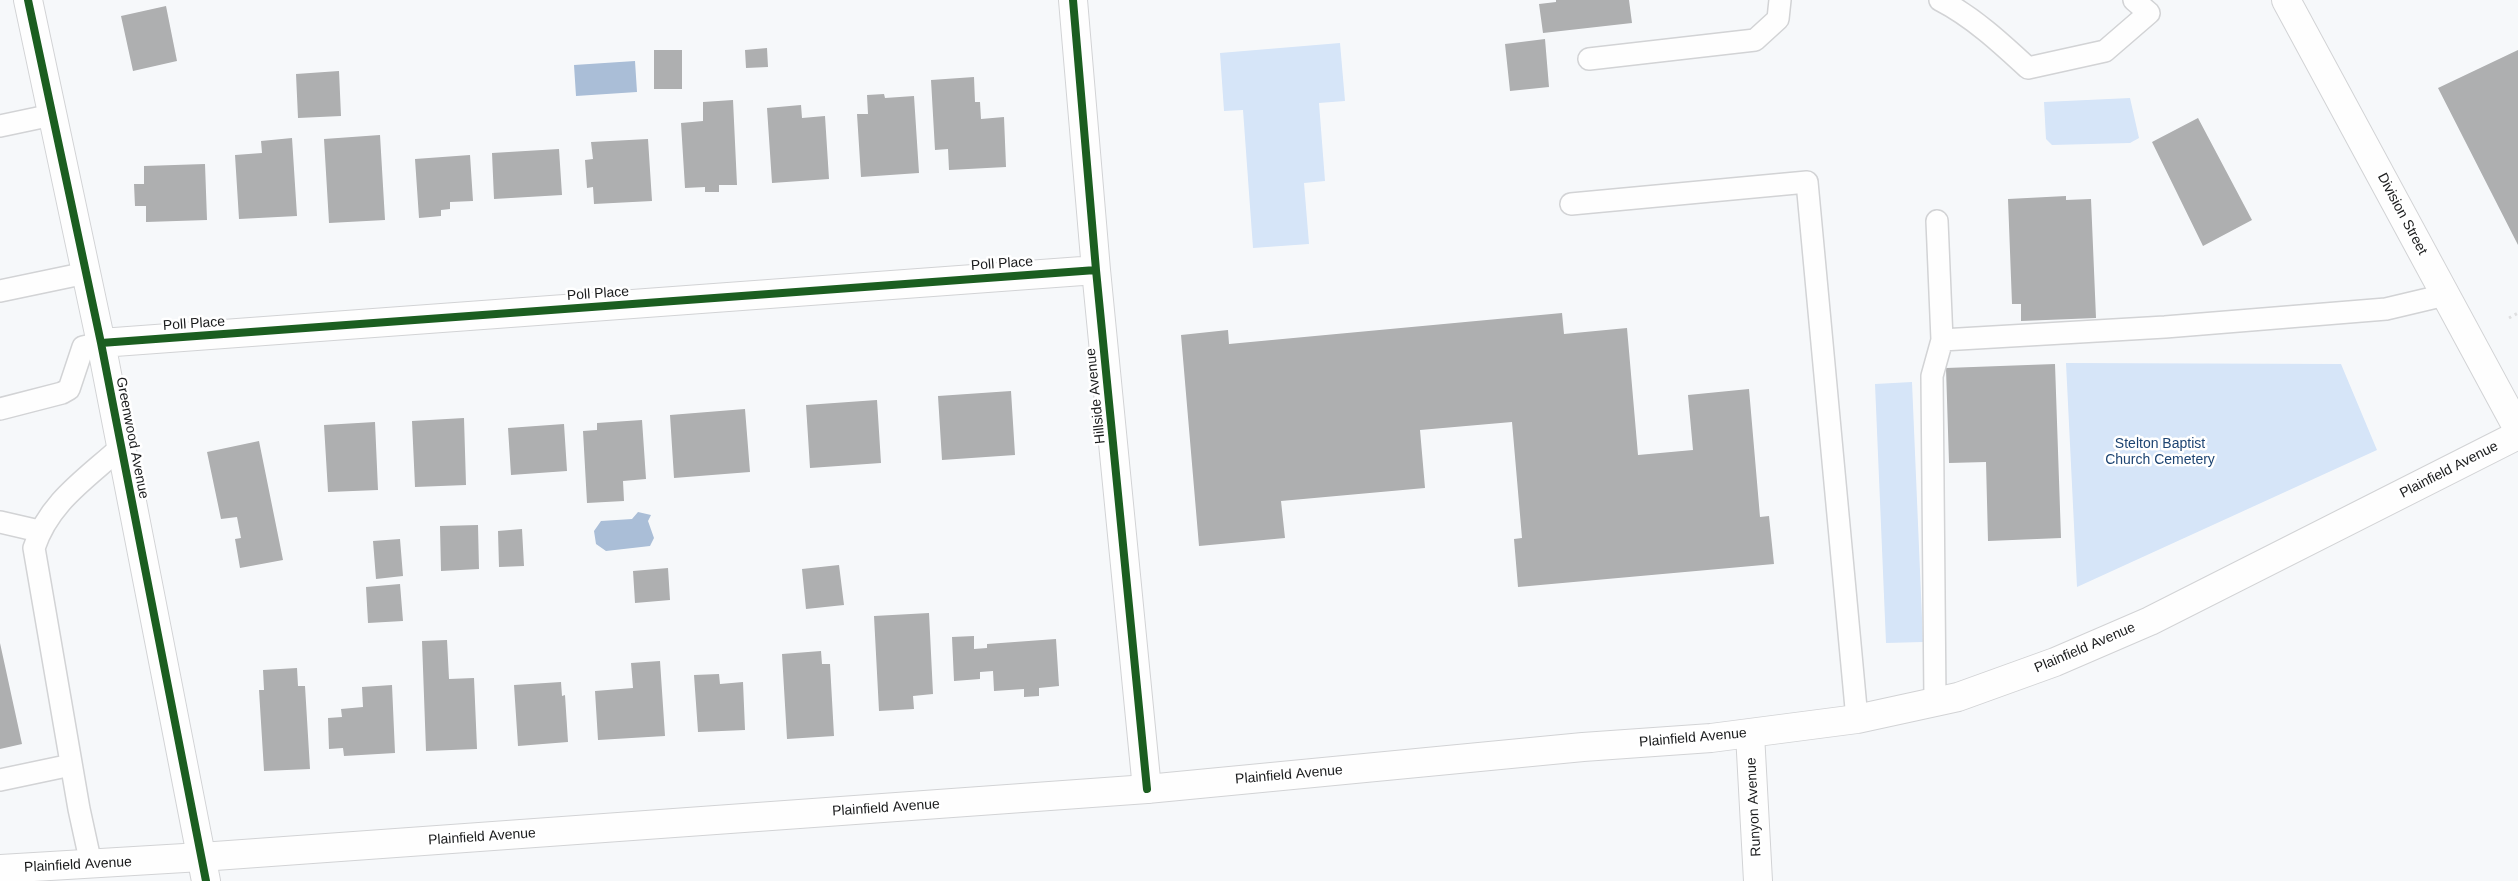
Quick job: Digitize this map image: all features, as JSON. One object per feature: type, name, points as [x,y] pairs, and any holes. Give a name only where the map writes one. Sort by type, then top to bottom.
[{"type":"street","name":"Greenwood Avenue","points":[[28,0],[101,343],[203,869]]},
{"type":"street","name":"Hillside Avenue","points":[[1073,0],[1096,270],[1147,789]]},
{"type":"street","name":"Division Street","points":[[2286,0],[2518,429]]},
{"type":"street","name":"Poll Place","points":[[101,343],[1096,270]]},
{"type":"street","name":"Plainfield Avenue","points":[[0,869],[91,864],[203,869],[1147,789],[1750,734],[1857,719],[1958,697],[2055,662],[2150,621],[2518,436]]},
{"type":"street","name":"Runyon Avenue","points":[[1750,734],[1758,881]]},
{"type":"lane","points":[[1589,59],[1755,40],[1778,20],[1780,0]]},
{"type":"lane","points":[[1940,0],[1955,8],[1990,34],[2028,68],[2105,51],[2149,13],[2134,0]]},
{"type":"lane","points":[[0,126],[52,115]]},
{"type":"lane","points":[[1571,204],[1807,182],[1857,719]]},
{"type":"lane","points":[[1935,702],[1932,376],[1942,340],[1937,221]]},
{"type":"lane","points":[[0,292],[86,273]]},
{"type":"lane","points":[[1942,340],[2165,327],[2377,309],[2446,295]]},
{"type":"lane","points":[[0,409],[62,393],[69,388],[83,347],[101,343]]},
{"type":"lane","points":[[91,864],[71,765],[34,548],[39,531],[55,506],[121,447]]},
{"type":"lane","points":[[0,522],[39,531]]},
{"type":"lane","points":[[0,780],[71,765]]},
{"type":"path","points":[[2509,318],[2518,313]]},
{"type":"green space","points":[[1340,43],[1345,101],[1319,103],[1325,181],[1304,183],[1309,244],[1253,248],[1243,110],[1224,111],[1220,53]]},
{"type":"green space","points":[[2130,98],[2139,138],[2130,143],[2052,145],[2046,139],[2044,102]]},
{"type":"green space","name":"Stelton Baptist Church Cemetery","points":[[2066,363],[2341,364],[2377,450],[2077,587]]},
{"type":"green space","points":[[1912,382],[1923,642],[1886,643],[1875,384]]},
{"type":"shaded area","points":[[635,61],[637,92],[576,96],[574,65]]},
{"type":"shaded area","points":[[638,512],[651,515],[648,521],[654,538],[650,546],[606,551],[596,544],[594,531],[601,521],[632,519]]},
{"type":"building","points":[[1556,0],[1629,0],[1632,23],[1543,33],[1539,4],[1556,2]]},
{"type":"building","points":[[166,6],[177,61],[133,71],[121,16]]},
{"type":"building","points":[[1545,39],[1549,87],[1510,91],[1505,44]]},
{"type":"building","points":[[767,48],[768,67],[746,68],[745,50]]},
{"type":"building","points":[[654,50],[682,50],[682,89],[654,89]]},
{"type":"building","points":[[2518,50],[2518,245],[2438,88]]},
{"type":"building","points":[[339,71],[341,116],[298,118],[296,74]]},
{"type":"building","points":[[974,77],[975,102],[980,102],[981,119],[1004,117],[1006,167],[949,170],[948,149],[935,150],[931,80]]},
{"type":"building","points":[[884,94],[885,98],[914,96],[919,173],[861,177],[857,114],[868,114],[867,95]]},
{"type":"building","points":[[733,100],[737,185],[719,185],[719,192],[705,192],[705,187],[685,188],[681,123],[703,121],[703,102]]},
{"type":"building","points":[[801,105],[802,118],[825,116],[829,179],[772,183],[767,108]]},
{"type":"building","points":[[2198,118],[2252,220],[2203,246],[2152,142]]},
{"type":"building","points":[[380,135],[385,220],[329,223],[324,139]]},
{"type":"building","points":[[292,138],[297,216],[239,219],[235,155],[262,153],[261,141]]},
{"type":"building","points":[[648,139],[652,201],[594,204],[593,187],[587,188],[585,160],[593,159],[591,142]]},
{"type":"building","points":[[559,149],[562,195],[494,199],[492,153]]},
{"type":"building","points":[[470,155],[473,201],[450,202],[450,209],[441,210],[441,216],[419,218],[415,159]]},
{"type":"building","points":[[205,164],[207,220],[146,222],[146,206],[135,206],[134,184],[144,184],[144,166]]},
{"type":"building","points":[[2066,196],[2066,200],[2091,199],[2096,318],[2021,321],[2021,304],[2012,304],[2008,199]]},
{"type":"building","points":[[1562,313],[1564,334],[1627,328],[1638,455],[1693,450],[1688,395],[1749,389],[1760,517],[1769,516],[1774,564],[1518,587],[1514,539],[1522,538],[1512,422],[1420,430],[1425,488],[1281,501],[1285,538],[1199,546],[1181,335],[1228,330],[1229,344]]},
{"type":"building","points":[[2055,364],[2061,538],[1988,541],[1986,462],[1949,463],[1946,368]]},
{"type":"building","points":[[1011,391],[1015,455],[942,460],[938,396]]},
{"type":"building","points":[[877,400],[881,463],[810,468],[806,405]]},
{"type":"building","points":[[745,409],[750,472],[674,478],[670,415]]},
{"type":"building","points":[[464,418],[466,485],[415,487],[412,421]]},
{"type":"building","points":[[642,420],[646,479],[623,481],[624,501],[587,503],[583,431],[597,430],[597,423]]},
{"type":"building","points":[[375,422],[378,490],[328,492],[324,425]]},
{"type":"building","points":[[564,424],[567,471],[511,475],[508,428]]},
{"type":"building","points":[[259,441],[283,560],[240,568],[235,539],[241,538],[237,517],[221,519],[207,452]]},
{"type":"building","points":[[478,525],[479,569],[441,571],[440,526]]},
{"type":"building","points":[[522,529],[524,566],[499,567],[498,531]]},
{"type":"building","points":[[400,539],[403,576],[376,579],[373,541]]},
{"type":"building","points":[[839,565],[844,605],[806,609],[802,569]]},
{"type":"building","points":[[668,568],[670,600],[635,603],[633,571]]},
{"type":"building","points":[[400,584],[403,621],[368,623],[366,587]]},
{"type":"building","points":[[929,613],[933,694],[913,696],[914,709],[879,711],[874,616]]},
{"type":"building","points":[[974,636],[974,649],[987,648],[987,644],[1056,639],[1059,686],[1039,688],[1039,696],[1024,697],[1024,689],[994,691],[993,671],[980,672],[980,679],[954,681],[952,637]]},
{"type":"building","points":[[447,640],[449,679],[474,678],[477,749],[426,751],[422,641]]},
{"type":"building","points":[[0,643],[22,744],[0,749]]},
{"type":"building","points":[[821,651],[822,664],[830,664],[834,736],[787,739],[782,654]]},
{"type":"building","points":[[660,661],[665,736],[598,740],[595,691],[633,688],[631,663]]},
{"type":"building","points":[[297,668],[298,686],[305,686],[310,769],[264,771],[259,690],[264,690],[263,670]]},
{"type":"building","points":[[719,674],[720,684],[743,682],[745,730],[698,732],[694,675]]},
{"type":"building","points":[[561,682],[562,696],[565,695],[568,742],[518,746],[514,685]]},
{"type":"building","points":[[392,685],[395,753],[344,756],[343,748],[329,749],[328,718],[342,717],[341,709],[363,707],[362,687]]},
{"type":"cycle path","points":[[28,0],[101,343],[206,881]]},
{"type":"cycle path","points":[[1073,0],[1096,270],[1147,789]]},
{"type":"cycle path","points":[[101,343],[1096,270]]}]
